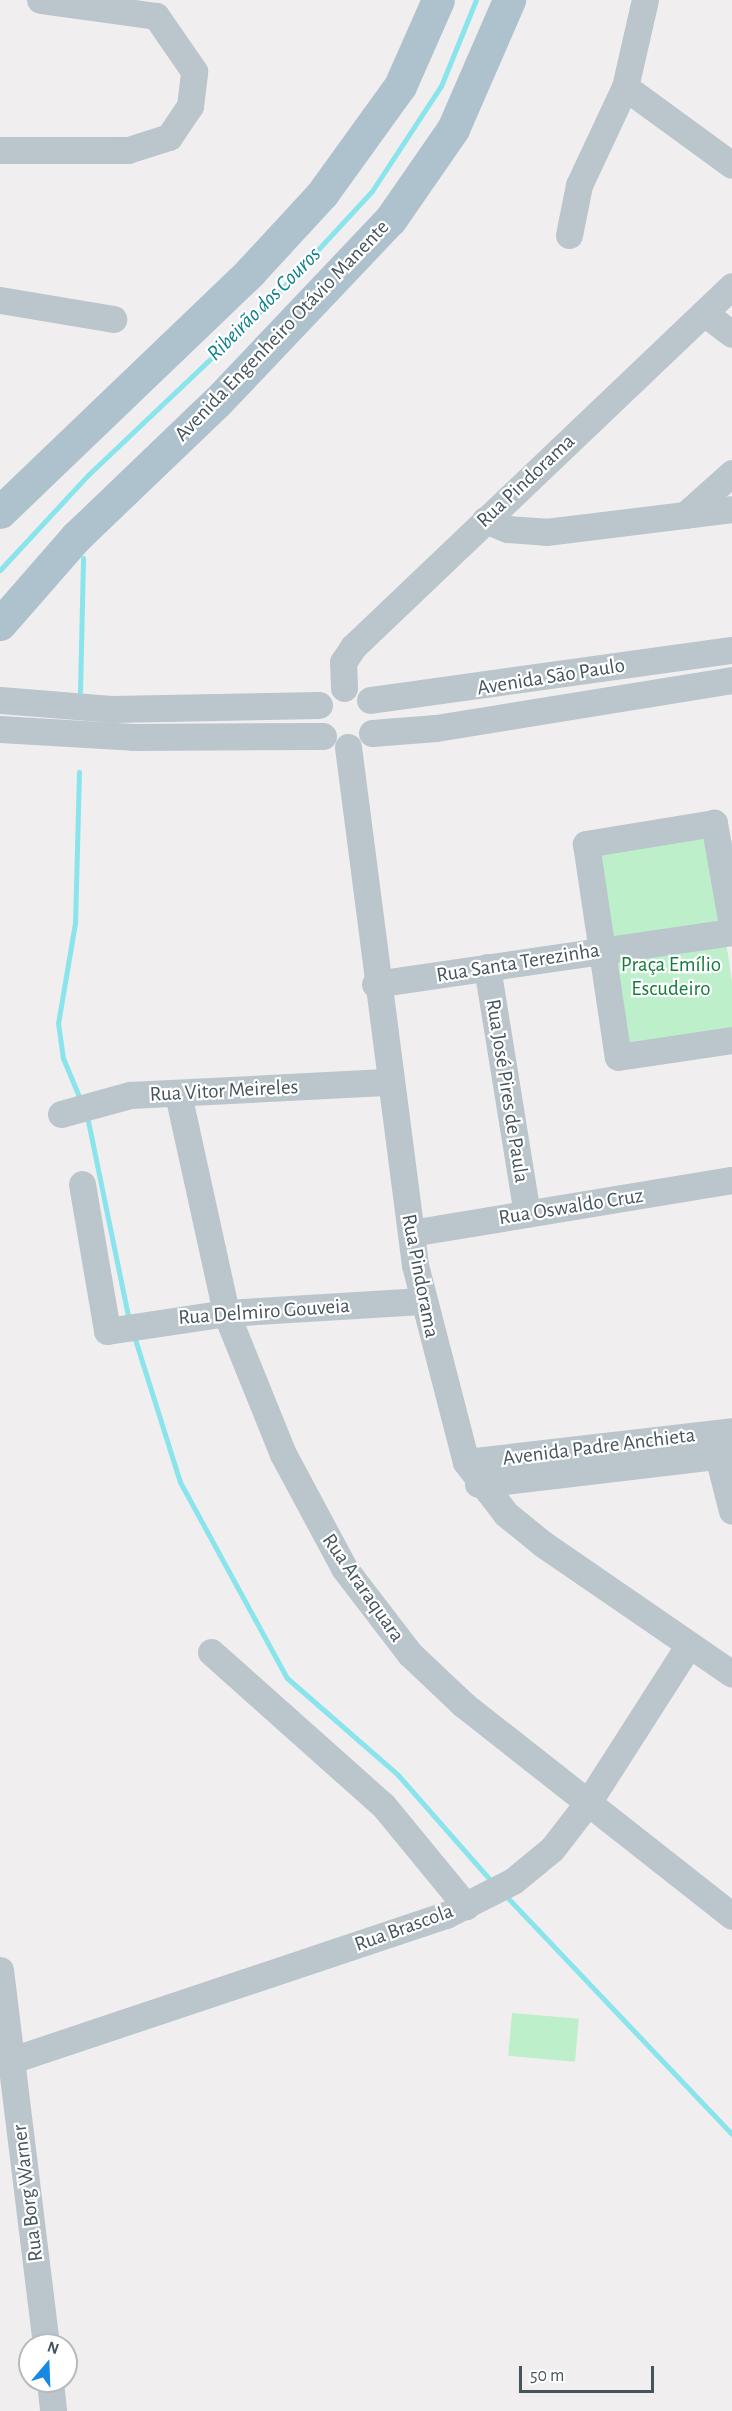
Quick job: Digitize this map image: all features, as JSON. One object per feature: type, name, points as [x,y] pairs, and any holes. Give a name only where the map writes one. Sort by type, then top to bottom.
[{"type":"main road","points":[[0,512],[250,272],[335,179],[400,86],[438,0]]},
{"type":"main road","name":"Avenida Engenheiro Otávio Manente","points":[[0,624],[76,537],[217,402],[390,220],[453,129],[508,0]]},
{"type":"street","points":[[0,150],[128,150],[169,137],[190,106],[194,71],[156,16],[40,0]]},
{"type":"street","points":[[569,235],[579,185],[625,87],[645,0]]},
{"type":"street","points":[[625,87],[732,165]]},
{"type":"street","name":"Rua Pindorama","points":[[344,688],[346,655],[732,286]]},
{"type":"street","points":[[0,300],[113,319]]},
{"type":"street","points":[[704,313],[732,334]]},
{"type":"street","points":[[685,515],[727,478]]},
{"type":"street","points":[[485,520],[534,532],[724,510],[727,478]]},
{"type":"street","name":"Avenida São Paulo","points":[[370,700],[732,650]]},
{"type":"street","points":[[634,664],[639,693]]},
{"type":"street","name":"Avenida São Paulo","points":[[372,733],[436,728],[639,693],[732,680]]},
{"type":"street","points":[[0,700],[111,709],[319,705],[344,688],[370,700],[376,719],[372,733],[348,747],[323,736],[133,737],[0,729]]},
{"type":"street","points":[[319,705],[323,736]]},
{"type":"street","name":"Rua Pindorama","points":[[348,747],[375,984],[422,1301],[472,1473]]},
{"type":"street","points":[[732,925],[714,823],[589,842],[599,950],[618,1057],[732,1040]]},
{"type":"street","name":"Rua Santa Terezinha","points":[[375,984],[732,932]]},
{"type":"street","name":"Rua José Pires de Paula","points":[[487,968],[526,1214]]},
{"type":"street","name":"Rua Vitor Meireles","points":[[75,1108],[177,1094],[390,1082]]},
{"type":"street","name":"Rua Araraquara","points":[[177,1094],[226,1313],[283,1454],[344,1568],[410,1654],[441,1683],[732,1916]]},
{"type":"street","name":"Rua Oswaldo Cruz","points":[[411,1233],[732,1180]]},
{"type":"street","name":"Rua Delmiro Gouveia","points":[[82,1184],[112,1329],[152,1321],[226,1313],[422,1301]]},
{"type":"street","points":[[723,1444],[732,1511]]},
{"type":"street","name":"Avenida Padre Anchieta","points":[[472,1473],[723,1444]]},
{"type":"street","points":[[472,1473],[543,1545],[732,1674]]},
{"type":"street","name":"Rua Brascola","points":[[12,2060],[476,1901],[513,1881],[552,1849],[589,1801],[688,1646]]},
{"type":"street","points":[[211,1652],[383,1805],[476,1901]]},
{"type":"street","name":"Rua Borg Warner","points":[[0,1970],[45,2333]]},
{"type":"street","points":[[51,2393],[53,2411]]},
{"type":"green space","name":"Praça Emílio Escudeiro","points":[[709,828],[732,982],[732,1031],[621,1049],[595,848]]},
{"type":"green space","points":[[512,2013],[579,2019],[575,2062],[508,2056]]},
{"type":"waterway","name":"Ribeirão dos Couros","points":[[0,570],[88,475],[265,307],[372,191],[441,86],[476,0]]},
{"type":"waterway","points":[[80,692],[83,558]]},
{"type":"waterway","points":[[79,772],[75,923],[58,1023],[63,1058],[80,1099]]},
{"type":"waterway","points":[[87,1116],[129,1321]]},
{"type":"waterway","points":[[134,1336],[180,1482],[287,1678],[398,1775],[493,1883]]},
{"type":"waterway","points":[[504,1894],[732,2134]]}]
